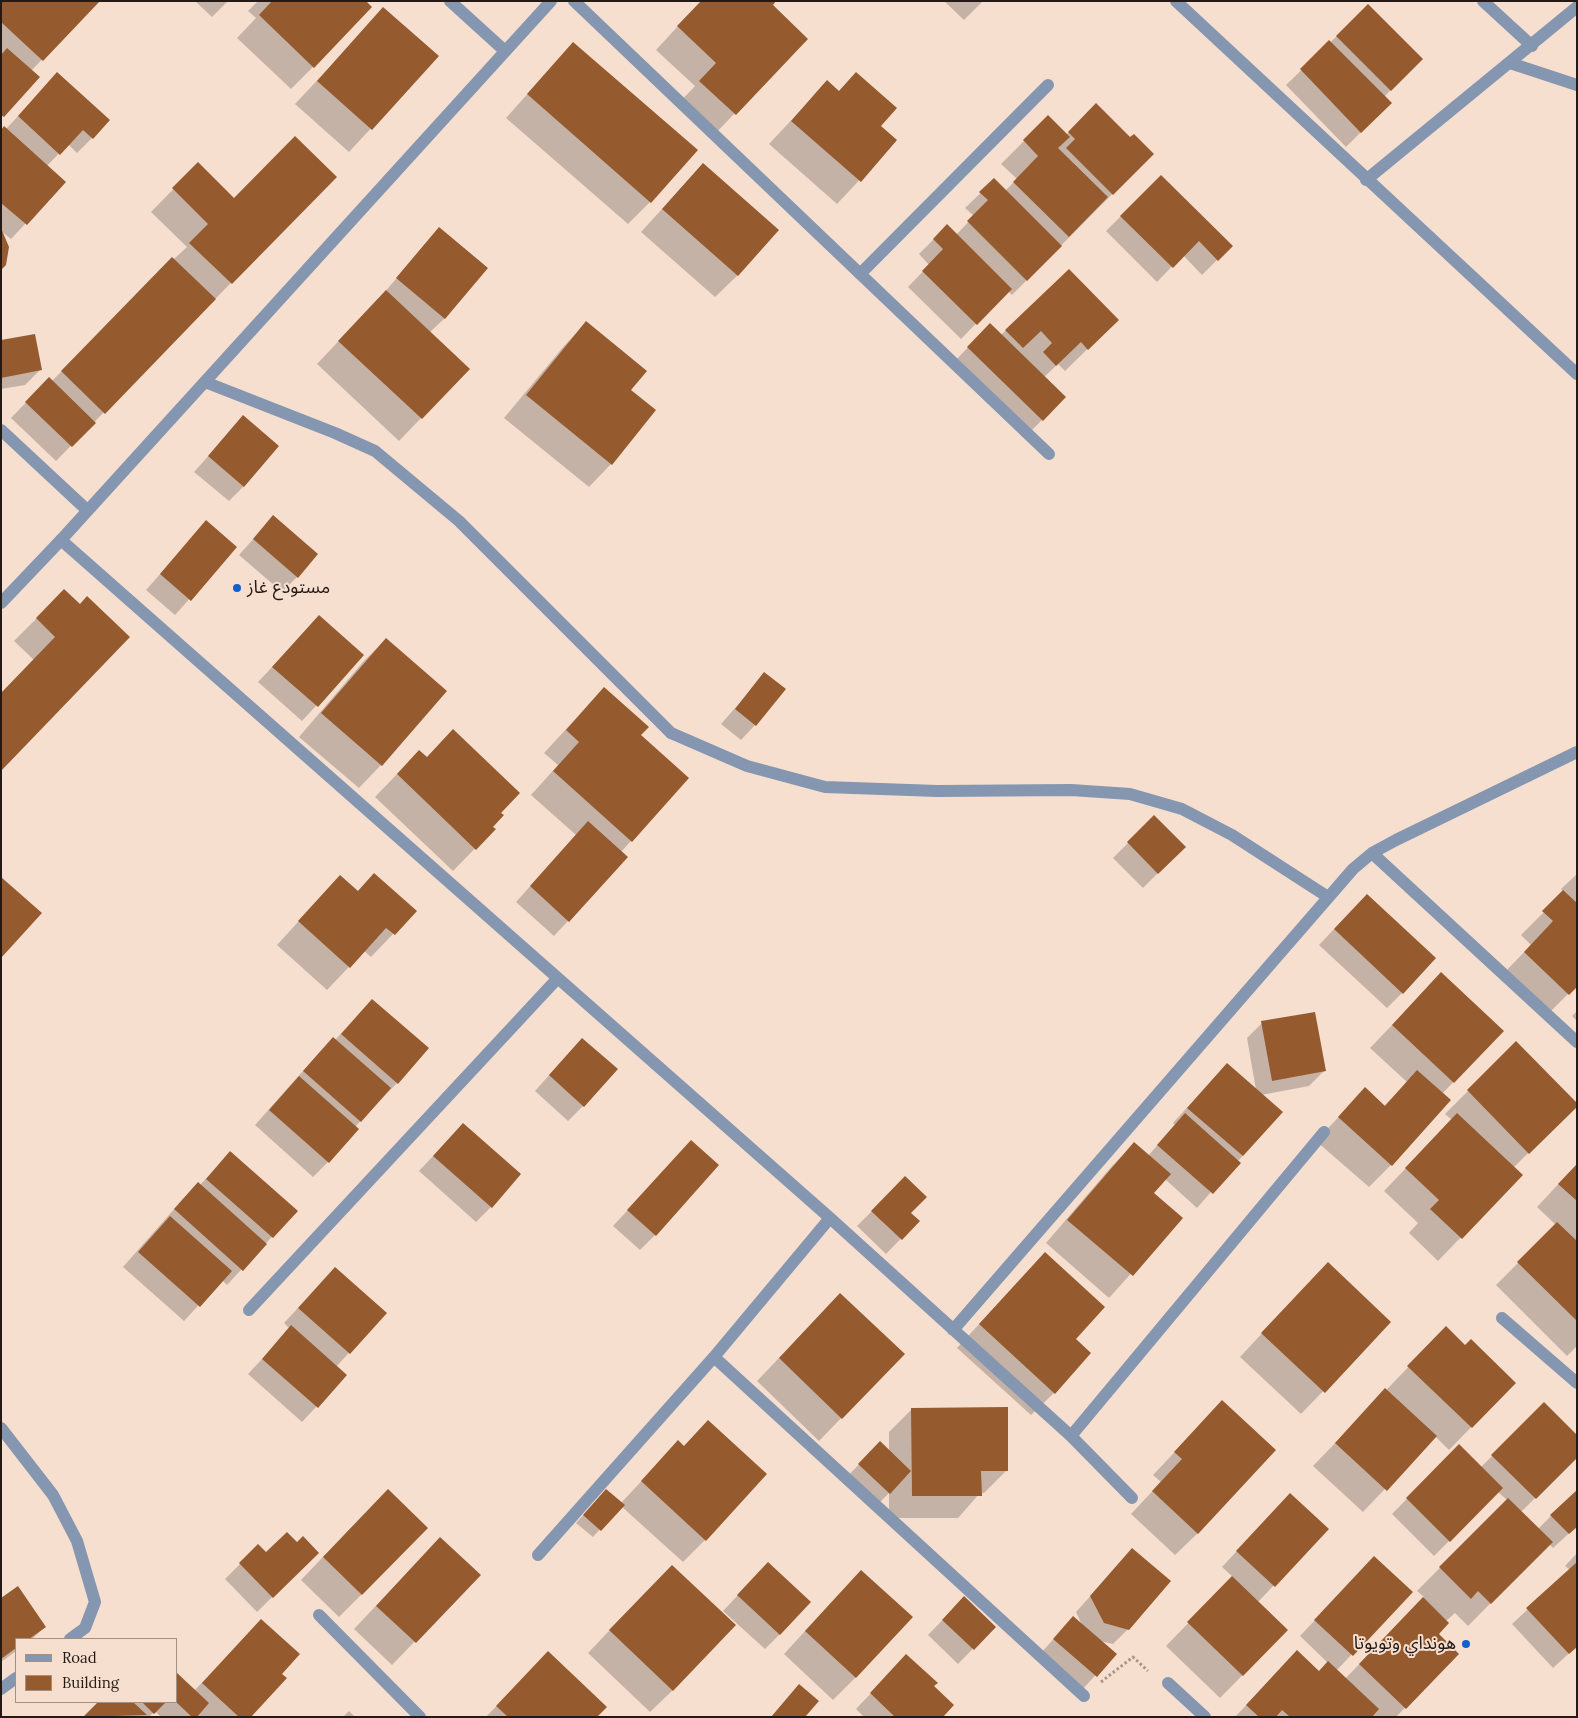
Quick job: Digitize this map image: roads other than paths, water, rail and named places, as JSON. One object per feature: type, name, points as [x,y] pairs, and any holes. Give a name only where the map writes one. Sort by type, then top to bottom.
[{"type":"street","points":[[450,1],[505,51]]},
{"type":"street","points":[[1,603],[61,540],[551,1]]},
{"type":"street","points":[[574,1],[1049,454]]},
{"type":"street","points":[[1176,1],[1366,180],[1577,374]]},
{"type":"street","points":[[1483,1],[1532,46]]},
{"type":"street","points":[[1366,180],[1532,46],[1577,7]]},
{"type":"street","points":[[1510,63],[1577,85]]},
{"type":"street","points":[[860,274],[1048,84]]},
{"type":"street","points":[[205,382],[335,433],[375,451],[459,521],[671,733],[747,766],[825,787],[937,791],[1071,790],[1130,794],[1182,809],[1232,835],[1328,897]]},
{"type":"street","points":[[1,430],[87,510]]},
{"type":"street","points":[[61,540],[830,1218],[1071,1436],[1132,1498]]},
{"type":"street","points":[[954,1330],[1353,869],[1372,853],[1577,752]]},
{"type":"street","points":[[1372,853],[1577,1042]]},
{"type":"street","points":[[248,1310],[557,979]]},
{"type":"street","points":[[1071,1436],[1324,1132]]},
{"type":"street","points":[[538,1555],[714,1357],[830,1218]]},
{"type":"street","points":[[1502,1318],[1577,1383]]},
{"type":"street","points":[[714,1357],[1084,1696]]},
{"type":"street","points":[[1,1428],[53,1495],[77,1541],[95,1602],[85,1628],[71,1638]]},
{"type":"street","points":[[319,1615],[420,1717]]},
{"type":"street","points":[[1,1689],[15,1679]]},
{"type":"street","points":[[1168,1683],[1205,1717]]},
{"type":"place","name":"مستودع غاز","points":[[237,588]]},
{"type":"place","name":"هونداي وتويوتا","points":[[1466,1644]]}]
